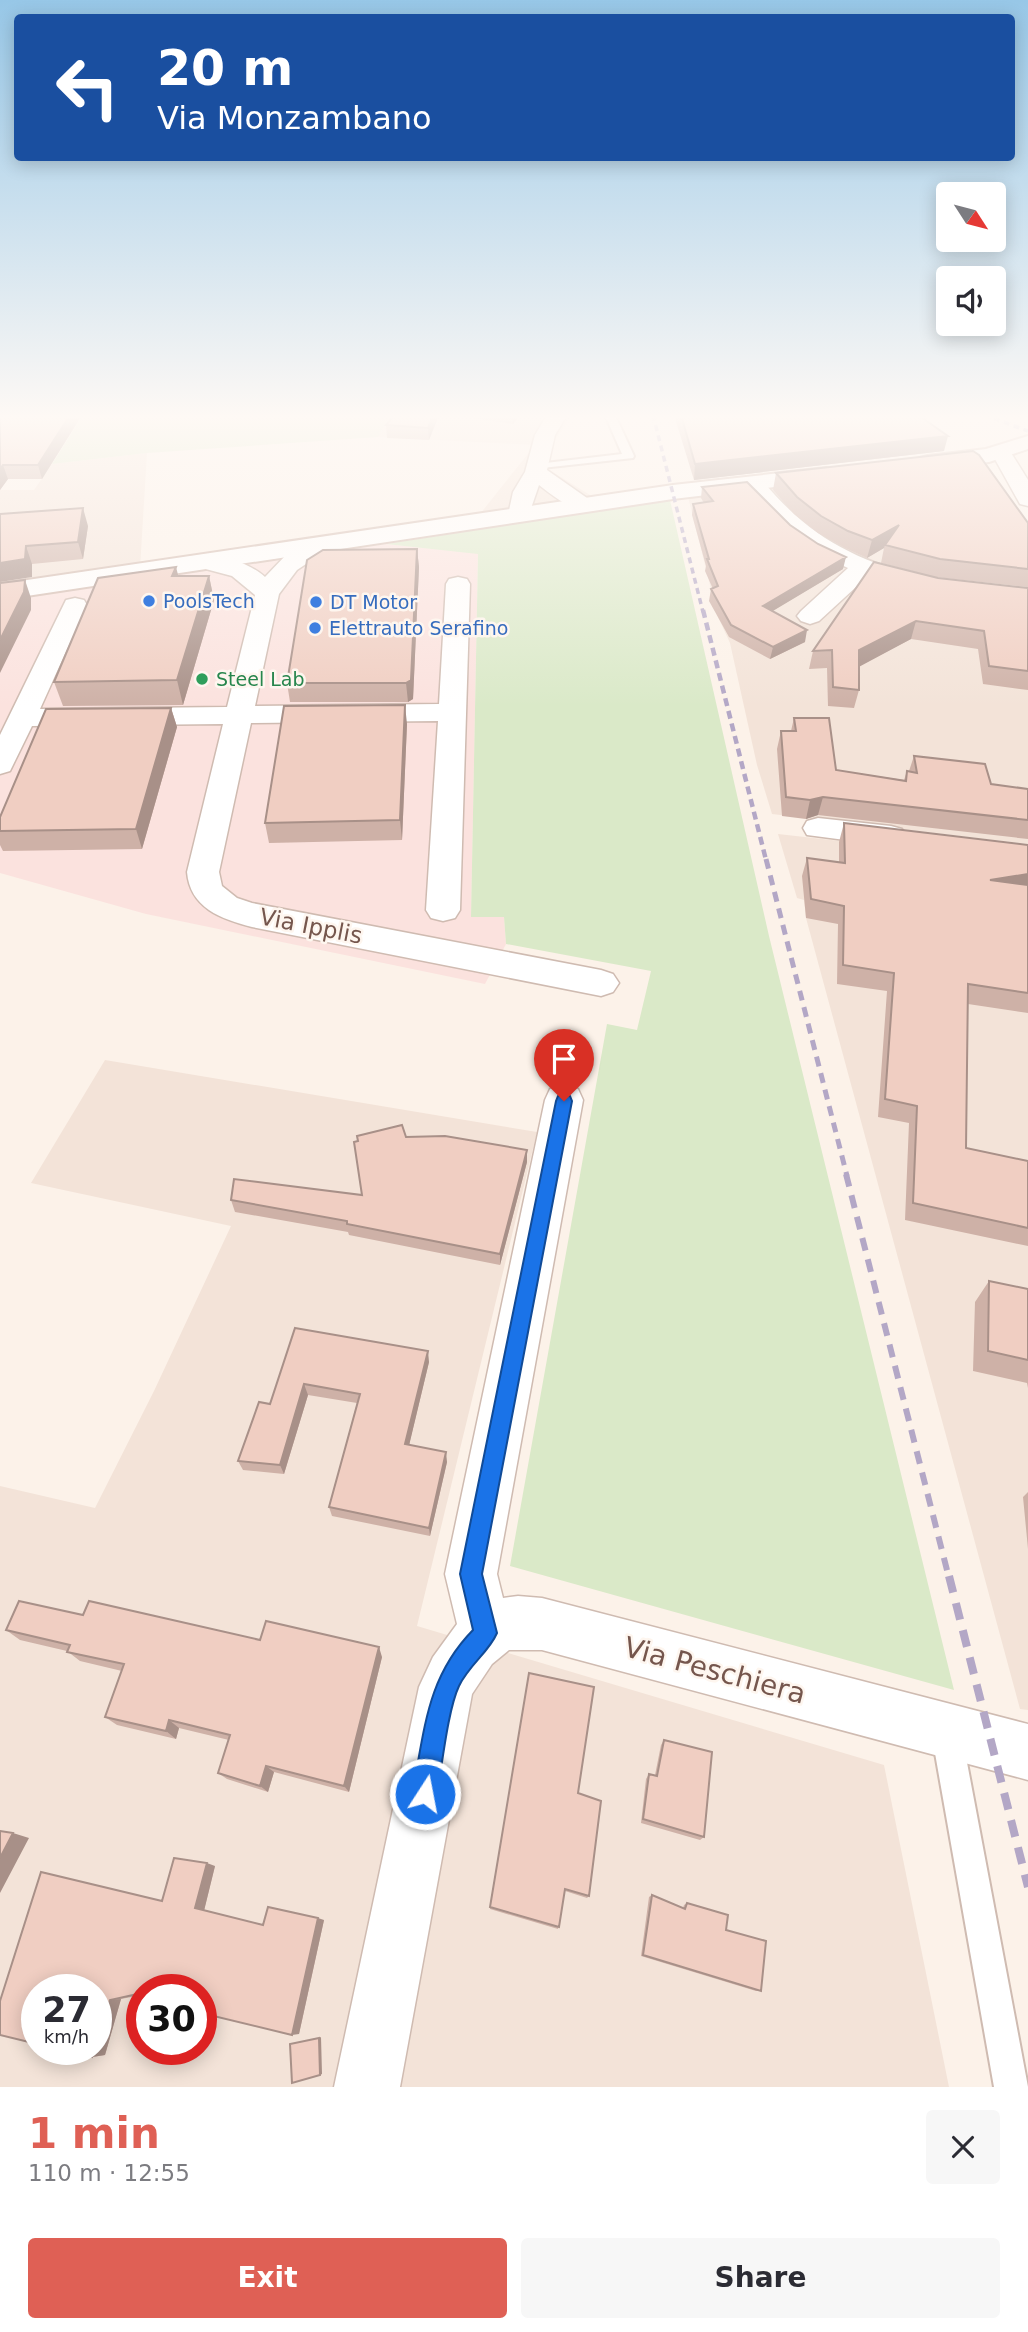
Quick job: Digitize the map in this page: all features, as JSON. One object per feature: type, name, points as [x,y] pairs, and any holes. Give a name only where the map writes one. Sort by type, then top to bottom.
[{"type":"street","points":[[0,592],[206,562],[265,574],[319,545],[536,512]]},
{"type":"street","points":[[778,512],[786,522],[832,551],[911,582],[937,587]]},
{"type":"street","points":[[810,616],[865,566]]},
{"type":"street","name":"Via Ipplis","points":[[265,574],[240,713],[202,883],[217,901],[251,915],[601,983]]},
{"type":"street","points":[[443,910],[458,584]]},
{"type":"street","points":[[0,765],[75,605]]},
{"type":"street","points":[[22,718],[453,712]]},
{"type":"street","points":[[817,828],[923,840]]},
{"type":"street","points":[[367,2087],[446,1687],[461,1659],[485,1633],[471,1574],[564,1101]]},
{"type":"street","name":"Via Peschiera","points":[[485,1633],[514,1622],[542,1624],[1028,1752]]},
{"type":"lane","points":[[946,1731],[1010,2087]]},
{"type":"shaded area","points":[[0,512],[143,512],[140,568],[0,586]]},
{"type":"shaded area","points":[[481,512],[518,512],[476,519]]},
{"type":"shaded area","points":[[692,512],[1005,512],[1028,532],[1028,844],[772,814],[757,765],[730,643],[718,617]]},
{"type":"shaded area","points":[[386,544],[478,553],[471,917],[504,917],[506,944],[485,984],[146,914],[0,873],[0,598]]},
{"type":"shaded area","points":[[778,834],[1028,862],[1028,1710],[1020,1709],[806,918],[804,900],[797,898]]},
{"type":"shaded area","points":[[105,1060],[537,1132],[417,1626],[884,1765],[949,2087],[0,2087],[0,1486],[95,1508],[154,1391],[231,1226],[31,1183]]},
{"type":"green space","points":[[590,512],[673,512],[769,936],[954,1690],[510,1566],[607,1024],[637,1030],[651,971],[506,944],[504,917],[471,917],[478,554],[386,544]]},
{"type":"building","points":[[82,512],[78,542],[26,546],[25,559],[0,563],[0,514]]},
{"type":"building","points":[[695,512],[777,512],[790,525],[818,544],[846,557],[763,606],[807,630],[773,647],[731,625],[711,589],[718,586]]},
{"type":"building","points":[[816,512],[1020,512],[1028,523],[1028,569],[940,559],[885,545],[899,525],[872,540]]},
{"type":"building","points":[[417,549],[411,680],[406,683],[287,683],[307,560],[323,550]]},
{"type":"building","points":[[874,562],[938,578],[1028,588],[1028,671],[989,666],[984,631],[916,621],[859,650],[859,690],[833,687],[832,650],[813,651]]},
{"type":"building","points":[[176,567],[172,576],[209,576],[177,680],[54,682],[98,578]]},
{"type":"building","points":[[25,580],[24,592],[0,640],[0,583]]},
{"type":"building","points":[[405,705],[400,820],[265,823],[284,706]]},
{"type":"building","points":[[171,708],[136,829],[0,831],[0,817],[46,709]]},
{"type":"building","points":[[794,718],[829,718],[836,770],[906,781],[907,771],[917,773],[914,756],[985,764],[991,784],[1028,789],[1028,820],[823,797],[810,800],[786,797],[781,731],[796,731]]},
{"type":"building","points":[[844,823],[1028,845],[1028,874],[990,880],[1028,885],[1028,993],[968,984],[966,1148],[1028,1161],[1028,1228],[913,1203],[917,1106],[885,1099],[894,973],[843,965],[844,906],[811,899],[807,858],[845,863]]},
{"type":"building","points":[[402,1125],[406,1137],[445,1136],[527,1150],[500,1254],[347,1224],[347,1221],[231,1200],[234,1179],[362,1195],[354,1142],[358,1141],[357,1136]]},
{"type":"building","points":[[989,1281],[1028,1289],[1028,1360],[988,1351]]},
{"type":"building","points":[[295,1328],[428,1351],[405,1444],[446,1452],[429,1528],[329,1507],[360,1394],[304,1384],[280,1465],[238,1461],[259,1402],[270,1404]]},
{"type":"building","points":[[19,1601],[83,1615],[89,1601],[260,1640],[266,1621],[379,1647],[344,1786],[266,1766],[260,1786],[218,1773],[230,1735],[169,1720],[166,1731],[105,1717],[124,1664],[67,1652],[70,1645],[6,1630]]},
{"type":"building","points":[[529,1673],[594,1687],[578,1793],[601,1801],[589,1896],[565,1889],[559,1927],[490,1907]]},
{"type":"building","points":[[664,1740],[712,1752],[704,1837],[643,1819],[649,1774],[657,1776]]},
{"type":"building","points":[[0,1831],[13,1833],[0,1858]]},
{"type":"building","points":[[174,1858],[207,1863],[195,1908],[263,1925],[268,1907],[318,1918],[292,2035],[217,2017],[217,1974],[126,1974],[126,1996],[112,2000],[112,1974],[21,1974],[21,2040],[0,2035],[0,2001],[41,1872],[162,1901]]},
{"type":"building","points":[[652,1895],[685,1909],[687,1903],[728,1915],[726,1930],[766,1941],[761,1991],[643,1955]]},
{"type":"building","points":[[319,2038],[320,2075],[292,2083],[290,2044]]},
{"type":"railway","points":[[678,512],[703,612]]},
{"type":"railway","points":[[703,610],[766,860]]},
{"type":"railway","points":[[766,859],[847,1176]]},
{"type":"railway","points":[[846,1174],[949,1578]]},
{"type":"railway","points":[[949,1576],[1028,1887]]},
{"type":"place","name":"PoolsTech","points":[[149,601]]},
{"type":"place","name":"DT Motor","points":[[316,602]]},
{"type":"place","name":"Elettrauto Serafino","points":[[315,628]]},
{"type":"place","name":"Steel Lab","points":[[202,679]]},
{"type":"route","points":[[425,1794],[446,1687],[461,1659],[485,1633],[471,1574],[564,1101]]}]
